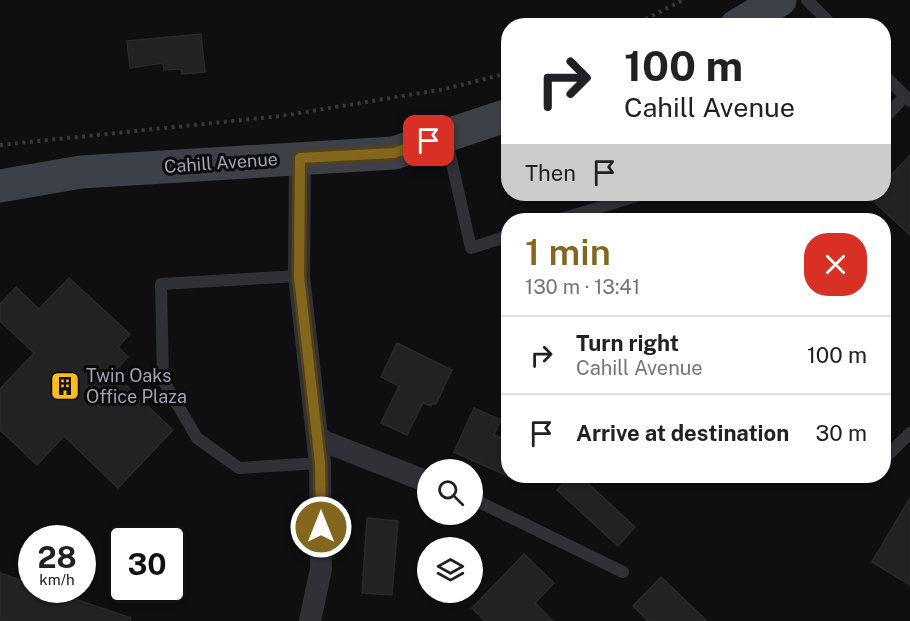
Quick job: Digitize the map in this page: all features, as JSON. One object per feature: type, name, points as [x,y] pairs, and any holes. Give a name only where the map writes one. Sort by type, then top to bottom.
[{"type":"street","points":[[750,18],[780,0]]},
{"type":"street","name":"Cahill Avenue","points":[[0,186],[81,172],[394,153],[501,117]]},
{"type":"street","points":[[300,158],[299,276],[320,463],[321,569],[310,621]]},
{"type":"street","points":[[318,439],[417,478]]},
{"type":"lane","points":[[807,0],[825,18]]},
{"type":"lane","points":[[891,82],[907,98],[891,113]]},
{"type":"lane","points":[[446,136],[471,248],[501,238]]},
{"type":"lane","points":[[581,213],[620,201]]},
{"type":"lane","points":[[299,276],[161,284],[163,380],[197,438],[239,468],[320,463]]},
{"type":"lane","points":[[891,452],[910,433]]},
{"type":"lane","points":[[483,504],[623,572]]},
{"type":"path","points":[[648,18],[683,0]]},
{"type":"path","points":[[0,145],[281,116],[445,89],[501,75]]},
{"type":"building","points":[[201,34],[205,72],[182,74],[181,69],[164,70],[163,63],[130,68],[127,41]]},
{"type":"building","points":[[910,155],[910,235],[891,217],[891,213],[886,213],[873,201],[891,201],[891,175]]},
{"type":"building","name":"Twin Oaks Office Plaza","points":[[69,278],[130,334],[118,347],[128,357],[113,373],[173,430],[118,488],[64,436],[37,465],[0,430],[0,389],[34,353],[0,321],[0,304],[16,287],[39,309]]},
{"type":"building","points":[[397,343],[452,370],[436,404],[433,403],[431,406],[423,403],[407,435],[381,423],[399,386],[381,377]]},
{"type":"building","points":[[474,408],[501,420],[494,435],[501,438],[501,473],[483,465],[483,459],[470,459],[454,452]]},
{"type":"building","points":[[564,483],[588,483],[635,527],[618,546],[557,490]]},
{"type":"building","points":[[910,498],[910,585],[872,562]]},
{"type":"building","points":[[367,518],[398,521],[392,595],[362,593]]},
{"type":"building","points":[[524,554],[554,583],[535,603],[553,621],[485,621],[472,608],[477,603],[483,603],[483,597]]},
{"type":"building","points":[[0,573],[18,579],[18,603],[87,603],[131,618],[130,621],[0,621]]},
{"type":"building","points":[[661,577],[707,621],[648,621],[633,606]]},
{"type":"place","name":"Twin Oaks Office Plaza","points":[[65,386]]},
{"type":"route","points":[[321,527],[320,463],[299,276],[300,158],[394,153],[429,141]]}]
